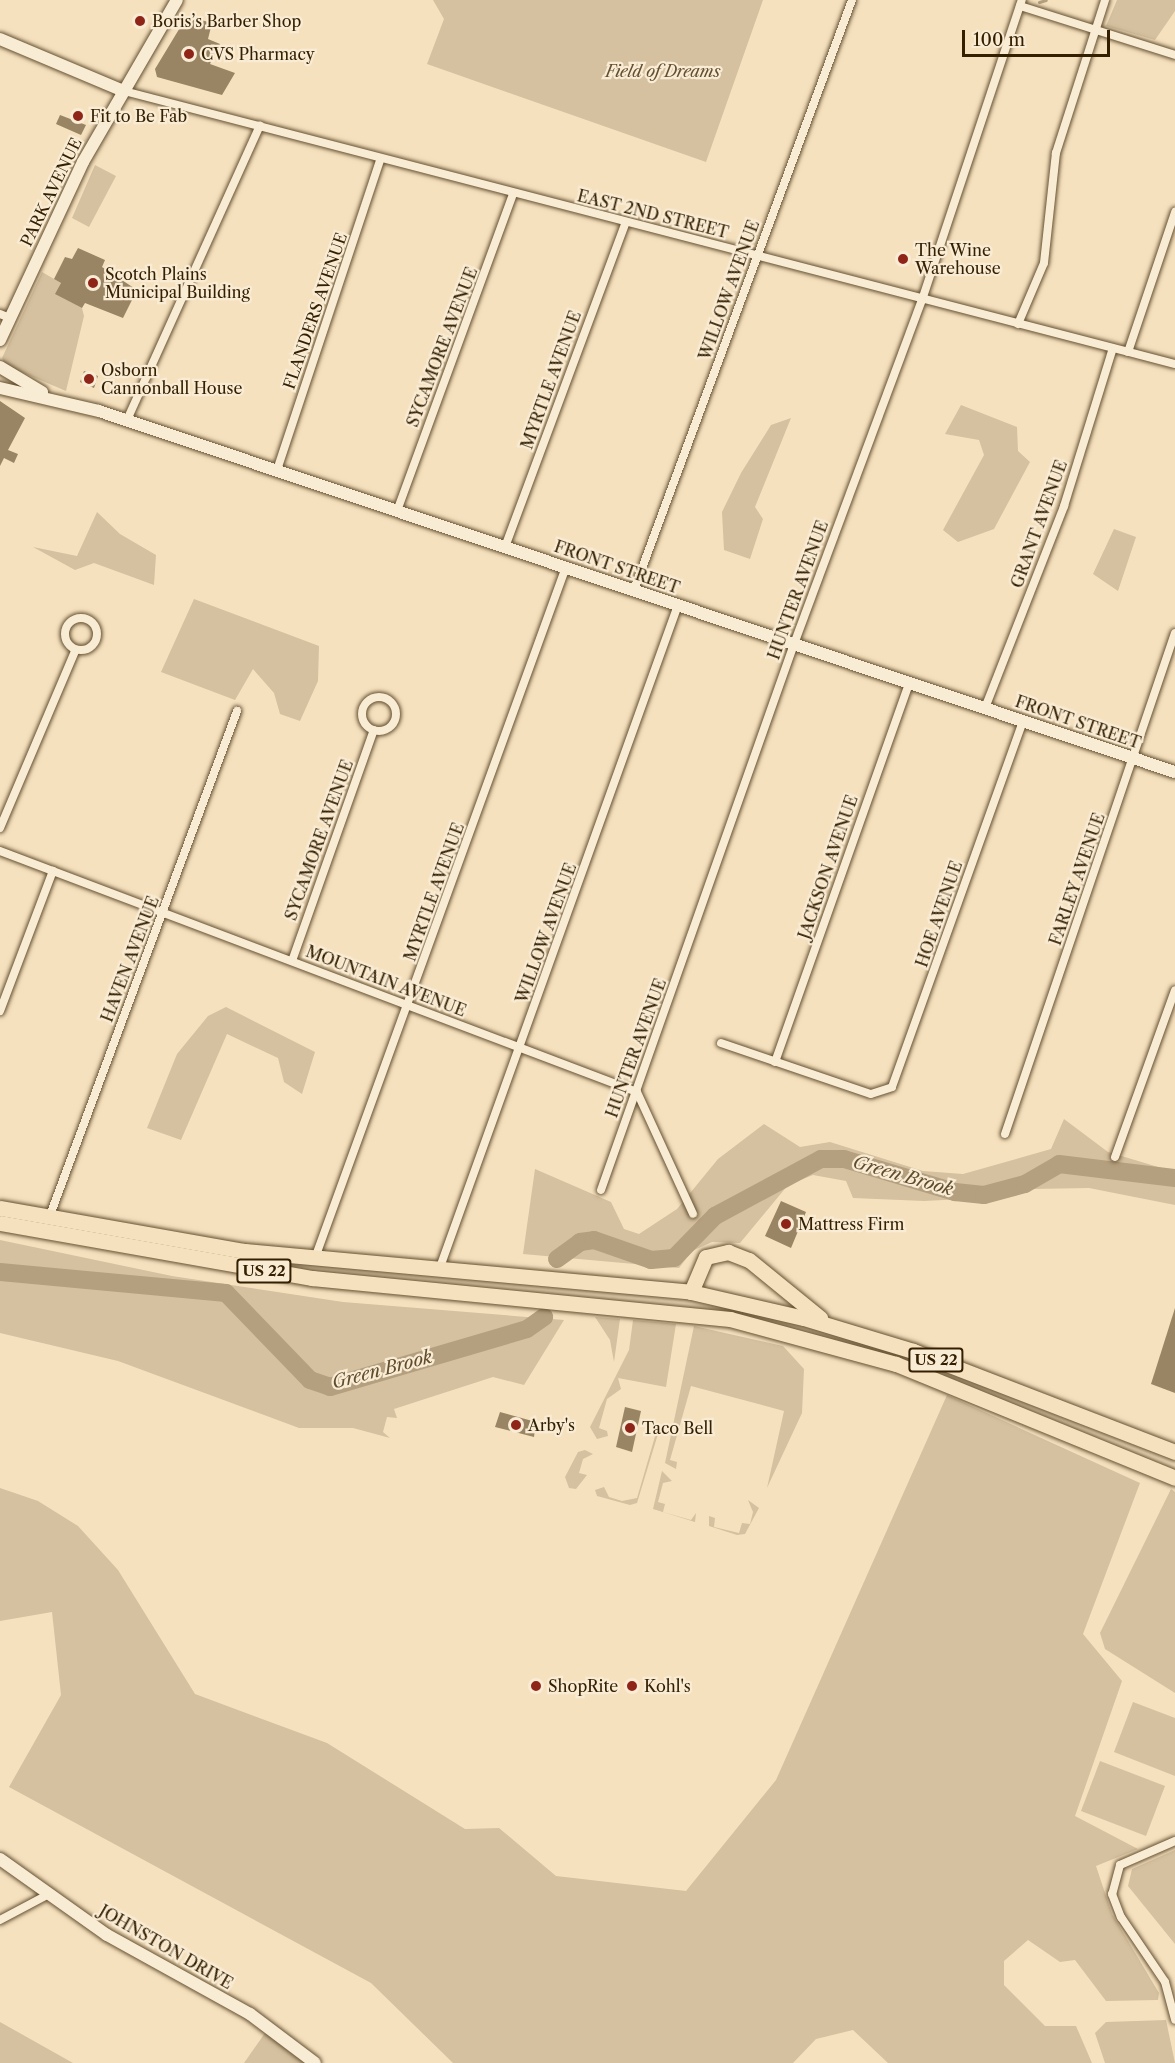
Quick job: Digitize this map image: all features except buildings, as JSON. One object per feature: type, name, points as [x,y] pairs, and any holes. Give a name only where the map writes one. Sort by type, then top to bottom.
[{"type":"highway","name":"US 22","points":[[0,1208],[49,1218],[315,1258],[691,1292],[832,1326],[958,1367],[1175,1452]]},
{"type":"highway","name":"US 22","points":[[0,1223],[312,1278],[702,1314],[874,1357],[1174,1478]]},
{"type":"highway","points":[[691,1292],[706,1257],[728,1252],[749,1260],[783,1293],[832,1326]]},
{"type":"street","name":"PARK AVENUE","points":[[0,340],[5,316],[83,162],[177,0]]},
{"type":"street","name":"WILLOW AVENUE","points":[[634,590],[852,0]]},
{"type":"street","points":[[1018,324],[1044,263],[1056,153],[1105,0]]},
{"type":"street","points":[[1021,3],[1095,30],[1175,55]]},
{"type":"street","name":"HUNTER AVENUE","points":[[602,1190],[794,644],[922,300],[1021,3]]},
{"type":"street","points":[[0,39],[124,91]]},
{"type":"street","name":"EAST 2ND STREET","points":[[124,91],[625,224],[1175,364]]},
{"type":"street","points":[[127,420],[260,126]]},
{"type":"street","name":"FLANDERS AVENUE","points":[[277,470],[380,160]]},
{"type":"street","name":"SYCAMORE AVENUE","points":[[397,511],[513,194]]},
{"type":"street","points":[[1128,352],[1175,212]]},
{"type":"street","name":"MYRTLE AVENUE","points":[[505,547],[625,224]]},
{"type":"street","name":"GRANT AVENUE","points":[[985,708],[1064,506],[1113,348]]},
{"type":"street","name":"FRONT STREET","points":[[0,367],[48,396]]},
{"type":"street","name":"FRONT STREET","points":[[0,388],[48,396],[127,420],[1175,772]]},
{"type":"street","name":"MYRTLE AVENUE","points":[[315,1258],[410,1006],[566,567]]},
{"type":"street","name":"WILLOW AVENUE","points":[[438,1270],[521,1048],[678,605]]},
{"type":"street","name":"FARLEY AVENUE","points":[[1005,1134],[1173,647],[1175,633]]},
{"type":"street","points":[[0,828],[76,649]]},
{"type":"street","name":"JACKSON AVENUE","points":[[775,1062],[909,683]]},
{"type":"street","points":[[374,697],[386,698],[394,706],[395,718],[389,727],[374,730],[363,719],[363,709],[374,697]]},
{"type":"street","name":"HAVEN AVENUE","points":[[49,1218],[237,711]]},
{"type":"street","name":"HOE AVENUE","points":[[775,1062],[863,1092],[878,1094],[896,1081],[1023,721]]},
{"type":"street","name":"SYCAMORE AVENUE","points":[[292,961],[374,730]]},
{"type":"street","name":"MOUNTAIN AVENUE","points":[[0,851],[637,1092]]},
{"type":"street","points":[[0,1011],[53,871]]},
{"type":"street","points":[[1115,1157],[1175,990]]},
{"type":"street","points":[[721,1043],[775,1062]]},
{"type":"street","points":[[637,1092],[693,1214]]},
{"type":"street","points":[[1175,1841],[1120,1865],[1112,1884],[1120,1917],[1166,1982],[1175,2020]]},
{"type":"street","name":"JOHNSTON DRIVE","points":[[0,1859],[107,1935],[250,2014],[315,2063]]},
{"type":"street","points":[[0,1920],[49,1894]]},
{"type":"green space","name":"Field of Dreams","points":[[433,0],[763,0],[706,162],[427,64],[444,19]]},
{"type":"green space","points":[[1117,0],[1175,0],[1175,11],[1155,40],[1106,26]]},
{"type":"green space","points":[[95,165],[116,176],[89,227],[72,218]]},
{"type":"green space","points":[[42,272],[61,283],[56,294],[82,308],[84,316],[66,391],[5,365],[2,358]]},
{"type":"green space","points":[[961,405],[1017,427],[1018,451],[1030,462],[994,529],[958,542],[943,530],[984,455],[979,440],[945,434]]},
{"type":"green space","points":[[791,418],[755,507],[763,519],[750,559],[724,550],[722,512],[741,473],[771,425]]},
{"type":"green space","points":[[97,512],[120,534],[156,555],[154,585],[94,563],[75,570],[33,547],[77,556]]},
{"type":"green space","points":[[1114,529],[1136,537],[1118,591],[1093,574]]},
{"type":"green space","points":[[194,599],[319,646],[318,681],[300,721],[280,714],[274,693],[253,669],[235,700],[161,672]]},
{"type":"green space","points":[[226,1007],[315,1052],[302,1094],[284,1082],[278,1058],[227,1034],[181,1140],[147,1128],[177,1054],[208,1016]]},
{"type":"green space","points":[[1064,1119],[1108,1152],[1175,1172],[1175,1205],[1089,1188],[1032,1189],[1002,1197],[924,1201],[853,1198],[846,1181],[813,1175],[788,1185],[740,1243],[712,1242],[692,1251],[679,1268],[523,1254],[535,1169],[611,1202],[624,1229],[639,1234],[677,1209],[718,1159],[764,1124],[800,1147],[830,1142],[923,1171],[963,1174],[1051,1149]]},
{"type":"green space","points":[[0,1240],[172,1276],[343,1302],[564,1320],[524,1385],[493,1377],[394,1409],[397,1418],[387,1417],[383,1432],[390,1438],[353,1428],[299,1428],[118,1361],[0,1333]]},
{"type":"green space","points":[[595,1317],[620,1319],[614,1362],[610,1340]]},
{"type":"green space","points":[[633,1320],[676,1324],[666,1387],[618,1378],[621,1389],[607,1399],[599,1428],[607,1431],[608,1436],[597,1439],[590,1427],[629,1350]]},
{"type":"green space","points":[[694,1326],[783,1346],[804,1369],[802,1413],[767,1488],[784,1411],[691,1386],[670,1460],[677,1462],[676,1469],[665,1463]]},
{"type":"green space","points":[[947,1395],[1140,1483],[1083,1634],[1122,1681],[1075,1816],[1138,1849],[1096,1866],[1112,1914],[1159,1993],[1158,2000],[1106,2001],[1075,1960],[1060,1962],[1028,1940],[1004,1961],[1004,1985],[1045,2026],[1076,2026],[1092,2063],[888,2063],[853,2030],[816,2039],[793,2063],[453,2063],[371,1983],[9,1787],[61,1695],[52,1612],[0,1621],[0,1488],[38,1501],[78,1526],[118,1570],[195,1694],[327,1743],[465,1829],[499,1828],[556,1876],[686,1891],[776,1780]]},
{"type":"green space","points":[[656,1433],[658,1434],[637,1503],[630,1505],[597,1496],[595,1490],[604,1487],[609,1497],[622,1501],[637,1498]]},
{"type":"green space","points":[[585,1450],[593,1454],[583,1459],[579,1473],[587,1475],[576,1489],[569,1488],[565,1477],[578,1452]]},
{"type":"green space","points":[[662,1471],[672,1481],[663,1483],[658,1502],[665,1504],[663,1512],[691,1520],[696,1513],[695,1522],[653,1509]]},
{"type":"green space","points":[[1171,1489],[1175,1492],[1175,1693],[1105,1649],[1100,1633]]},
{"type":"green space","points":[[748,1500],[759,1508],[745,1534],[737,1535],[709,1526],[709,1516],[715,1518],[714,1527],[739,1533],[742,1523],[750,1524],[753,1512]]},
{"type":"green space","points":[[1133,1702],[1175,1718],[1175,1776],[1114,1752]]},
{"type":"green space","points":[[1100,1761],[1165,1786],[1146,1836],[1081,1811]]},
{"type":"green space","points":[[1175,1850],[1175,1944],[1128,1886],[1132,1869]]},
{"type":"green space","points":[[1166,2020],[1175,2063],[1105,2063],[1095,2033],[1106,2022]]},
{"type":"green space","points":[[0,2022],[73,2063],[0,2063]]},
{"type":"green space","points":[[272,2023],[316,2063],[244,2063]]},
{"type":"waterway","points":[[1039,2],[1046,0]]},
{"type":"waterway","name":"Green Brook","points":[[557,1259],[580,1242],[594,1240],[651,1260],[674,1258],[715,1216],[821,1159],[844,1159],[955,1192],[984,1195],[1025,1184],[1059,1164],[1175,1178]]},
{"type":"waterway","name":"Green Brook","points":[[0,1272],[226,1293],[310,1380],[330,1387],[527,1329],[544,1317]]},
{"type":"place","name":"Boris’s Barber Shop","points":[[140,21]]},
{"type":"place","name":"CVS Pharmacy","points":[[189,54]]},
{"type":"place","name":"Fit to Be Fab","points":[[78,116]]},
{"type":"place","name":"The Wine Warehouse","points":[[903,259]]},
{"type":"place","name":"Scotch Plains Municipal Building","points":[[93,283]]},
{"type":"place","name":"Osborn Cannonball House","points":[[89,379]]},
{"type":"place","name":"Mattress Firm","points":[[786,1224]]},
{"type":"place","name":"Arby's","points":[[516,1425]]},
{"type":"place","name":"Taco Bell","points":[[630,1428]]},
{"type":"place","name":"ShopRite","points":[[536,1686]]},
{"type":"place","name":"Kohl's","points":[[632,1686]]}]
